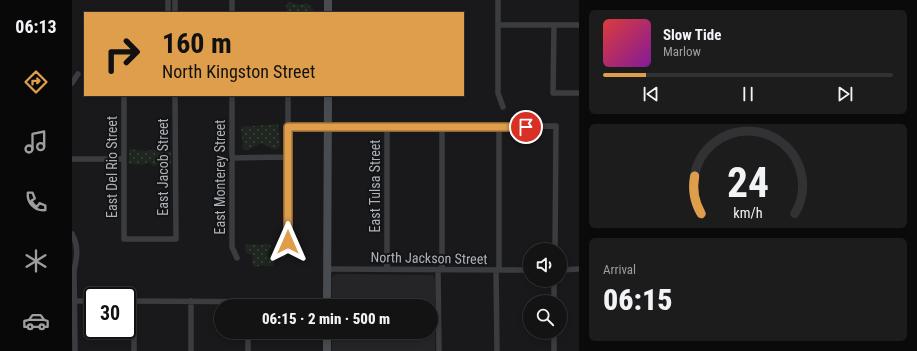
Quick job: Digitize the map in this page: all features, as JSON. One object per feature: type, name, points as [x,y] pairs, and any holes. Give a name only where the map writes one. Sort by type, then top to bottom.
[{"type":"street","points":[[168,0],[168,12]]},
{"type":"street","points":[[175,0],[175,12]]},
{"type":"street","points":[[232,0],[232,12]]},
{"type":"street","points":[[328,0],[328,12]]},
{"type":"street","points":[[498,0],[498,93],[503,107]]},
{"type":"street","points":[[498,26],[579,26]]},
{"type":"street","points":[[554,26],[553,93],[579,93]]},
{"type":"street","points":[[72,82],[78,74]]},
{"type":"street","name":"East Del Rio Street","points":[[124,96],[124,239]]},
{"type":"street","name":"East Jacob Street","points":[[124,239],[176,239],[175,96]]},
{"type":"street","name":"East Monterey Street","points":[[232,96],[232,247],[237,258]]},
{"type":"street","points":[[283,254],[288,242],[288,96]]},
{"type":"street","points":[[327,299],[328,96]]},
{"type":"street","points":[[288,127],[556,126],[555,243]]},
{"type":"street","name":"East Tulsa Street","points":[[387,127],[388,269]]},
{"type":"street","points":[[439,351],[442,127]]},
{"type":"street","points":[[497,351],[499,127]]},
{"type":"street","points":[[232,158],[288,157]]},
{"type":"street","points":[[72,159],[124,159]]},
{"type":"street","points":[[72,234],[76,242],[76,260],[73,271]]},
{"type":"street","points":[[72,264],[75,301],[75,351]]},
{"type":"street","name":"North Jackson Street","points":[[328,269],[523,270]]},
{"type":"street","points":[[567,270],[579,269]]},
{"type":"street","points":[[75,301],[84,301]]},
{"type":"street","points":[[136,301],[214,302]]},
{"type":"street","points":[[191,301],[191,351]]},
{"type":"street","points":[[134,339],[134,351]]},
{"type":"street","points":[[248,339],[248,351]]},
{"type":"street","points":[[328,339],[328,351]]},
{"type":"street","points":[[554,339],[554,351]]},
{"type":"shaded area","points":[[288,2],[300,5],[307,3],[313,9],[313,12],[287,12],[286,5]]},
{"type":"shaded area","points":[[278,124],[280,147],[275,150],[261,143],[248,150],[243,149],[241,127]]},
{"type":"shaded area","points":[[129,149],[145,151],[158,149],[171,152],[171,165],[161,163],[153,166],[149,162],[143,165],[129,164]]},
{"type":"shaded area","points":[[266,243],[271,246],[267,254],[268,257],[274,259],[275,262],[272,267],[264,265],[255,267],[252,264],[253,256],[251,254],[247,254],[245,249],[247,244],[261,245]]},
{"type":"shaded area","points":[[337,274],[433,275],[435,280],[435,299],[332,299],[333,276]]},
{"type":"shaded area","points":[[332,339],[435,339],[435,351],[332,351]]},
{"type":"route","points":[[288,242],[288,127],[526,127]]}]
